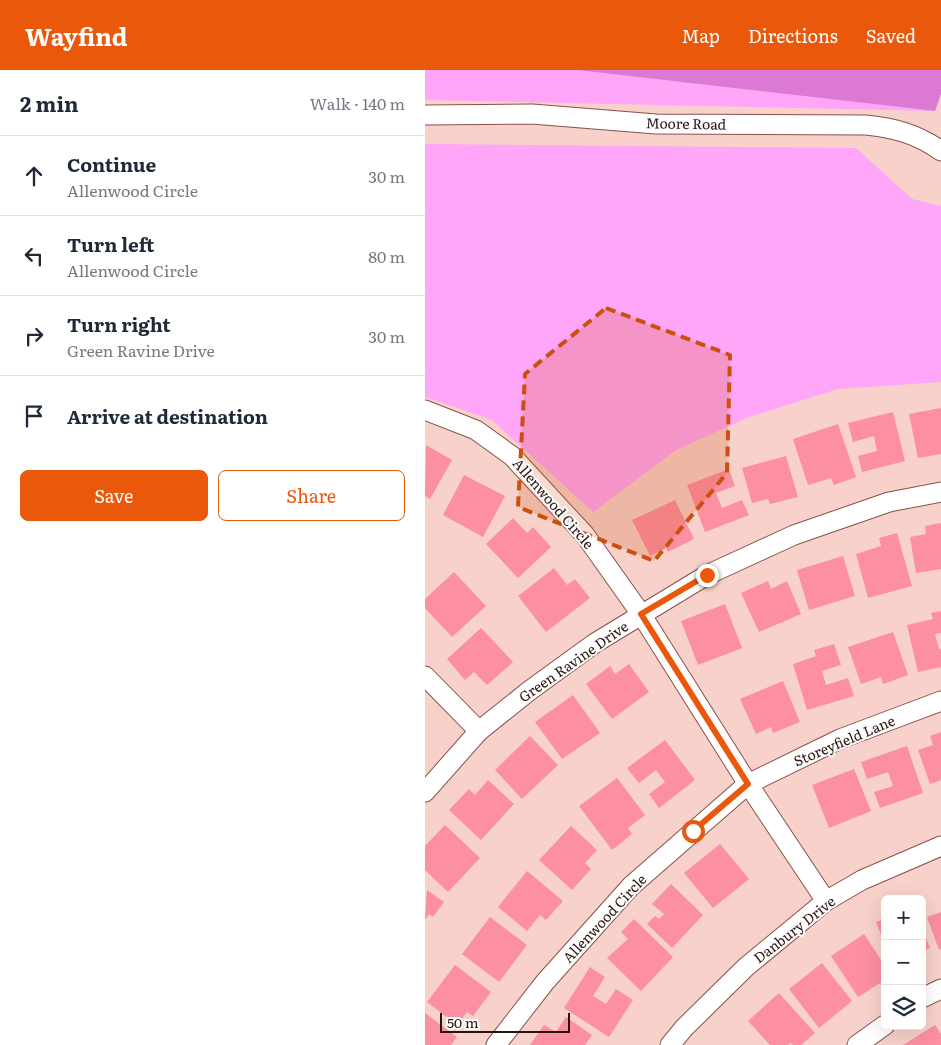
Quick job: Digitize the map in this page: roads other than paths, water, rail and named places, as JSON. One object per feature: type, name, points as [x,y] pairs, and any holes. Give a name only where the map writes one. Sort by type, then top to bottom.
[{"type":"street","name":"Moore Road","points":[[425,115],[532,114],[656,124],[866,125],[897,128],[923,138],[941,151]]},
{"type":"street","name":"Allenwood Circle","points":[[425,410],[476,430],[512,456],[585,536],[641,614],[748,784],[826,901]]},
{"type":"street","name":"Green Ravine Drive","points":[[425,792],[479,731],[587,648],[707,575],[794,535],[889,502],[941,492]]},
{"type":"street","points":[[425,676],[479,731]]},
{"type":"street","name":"Storeyfield Lane","points":[[748,784],[840,739],[941,701]]},
{"type":"street","name":"Allenwood Circle","points":[[496,1045],[545,982],[631,886],[748,784]]},
{"type":"street","name":"Danbury Drive","points":[[670,1045],[684,1028],[746,967],[826,901],[862,880],[941,846]]},
{"type":"street","points":[[926,996],[941,989]]},
{"type":"street","points":[[857,1045],[881,1028]]}]
